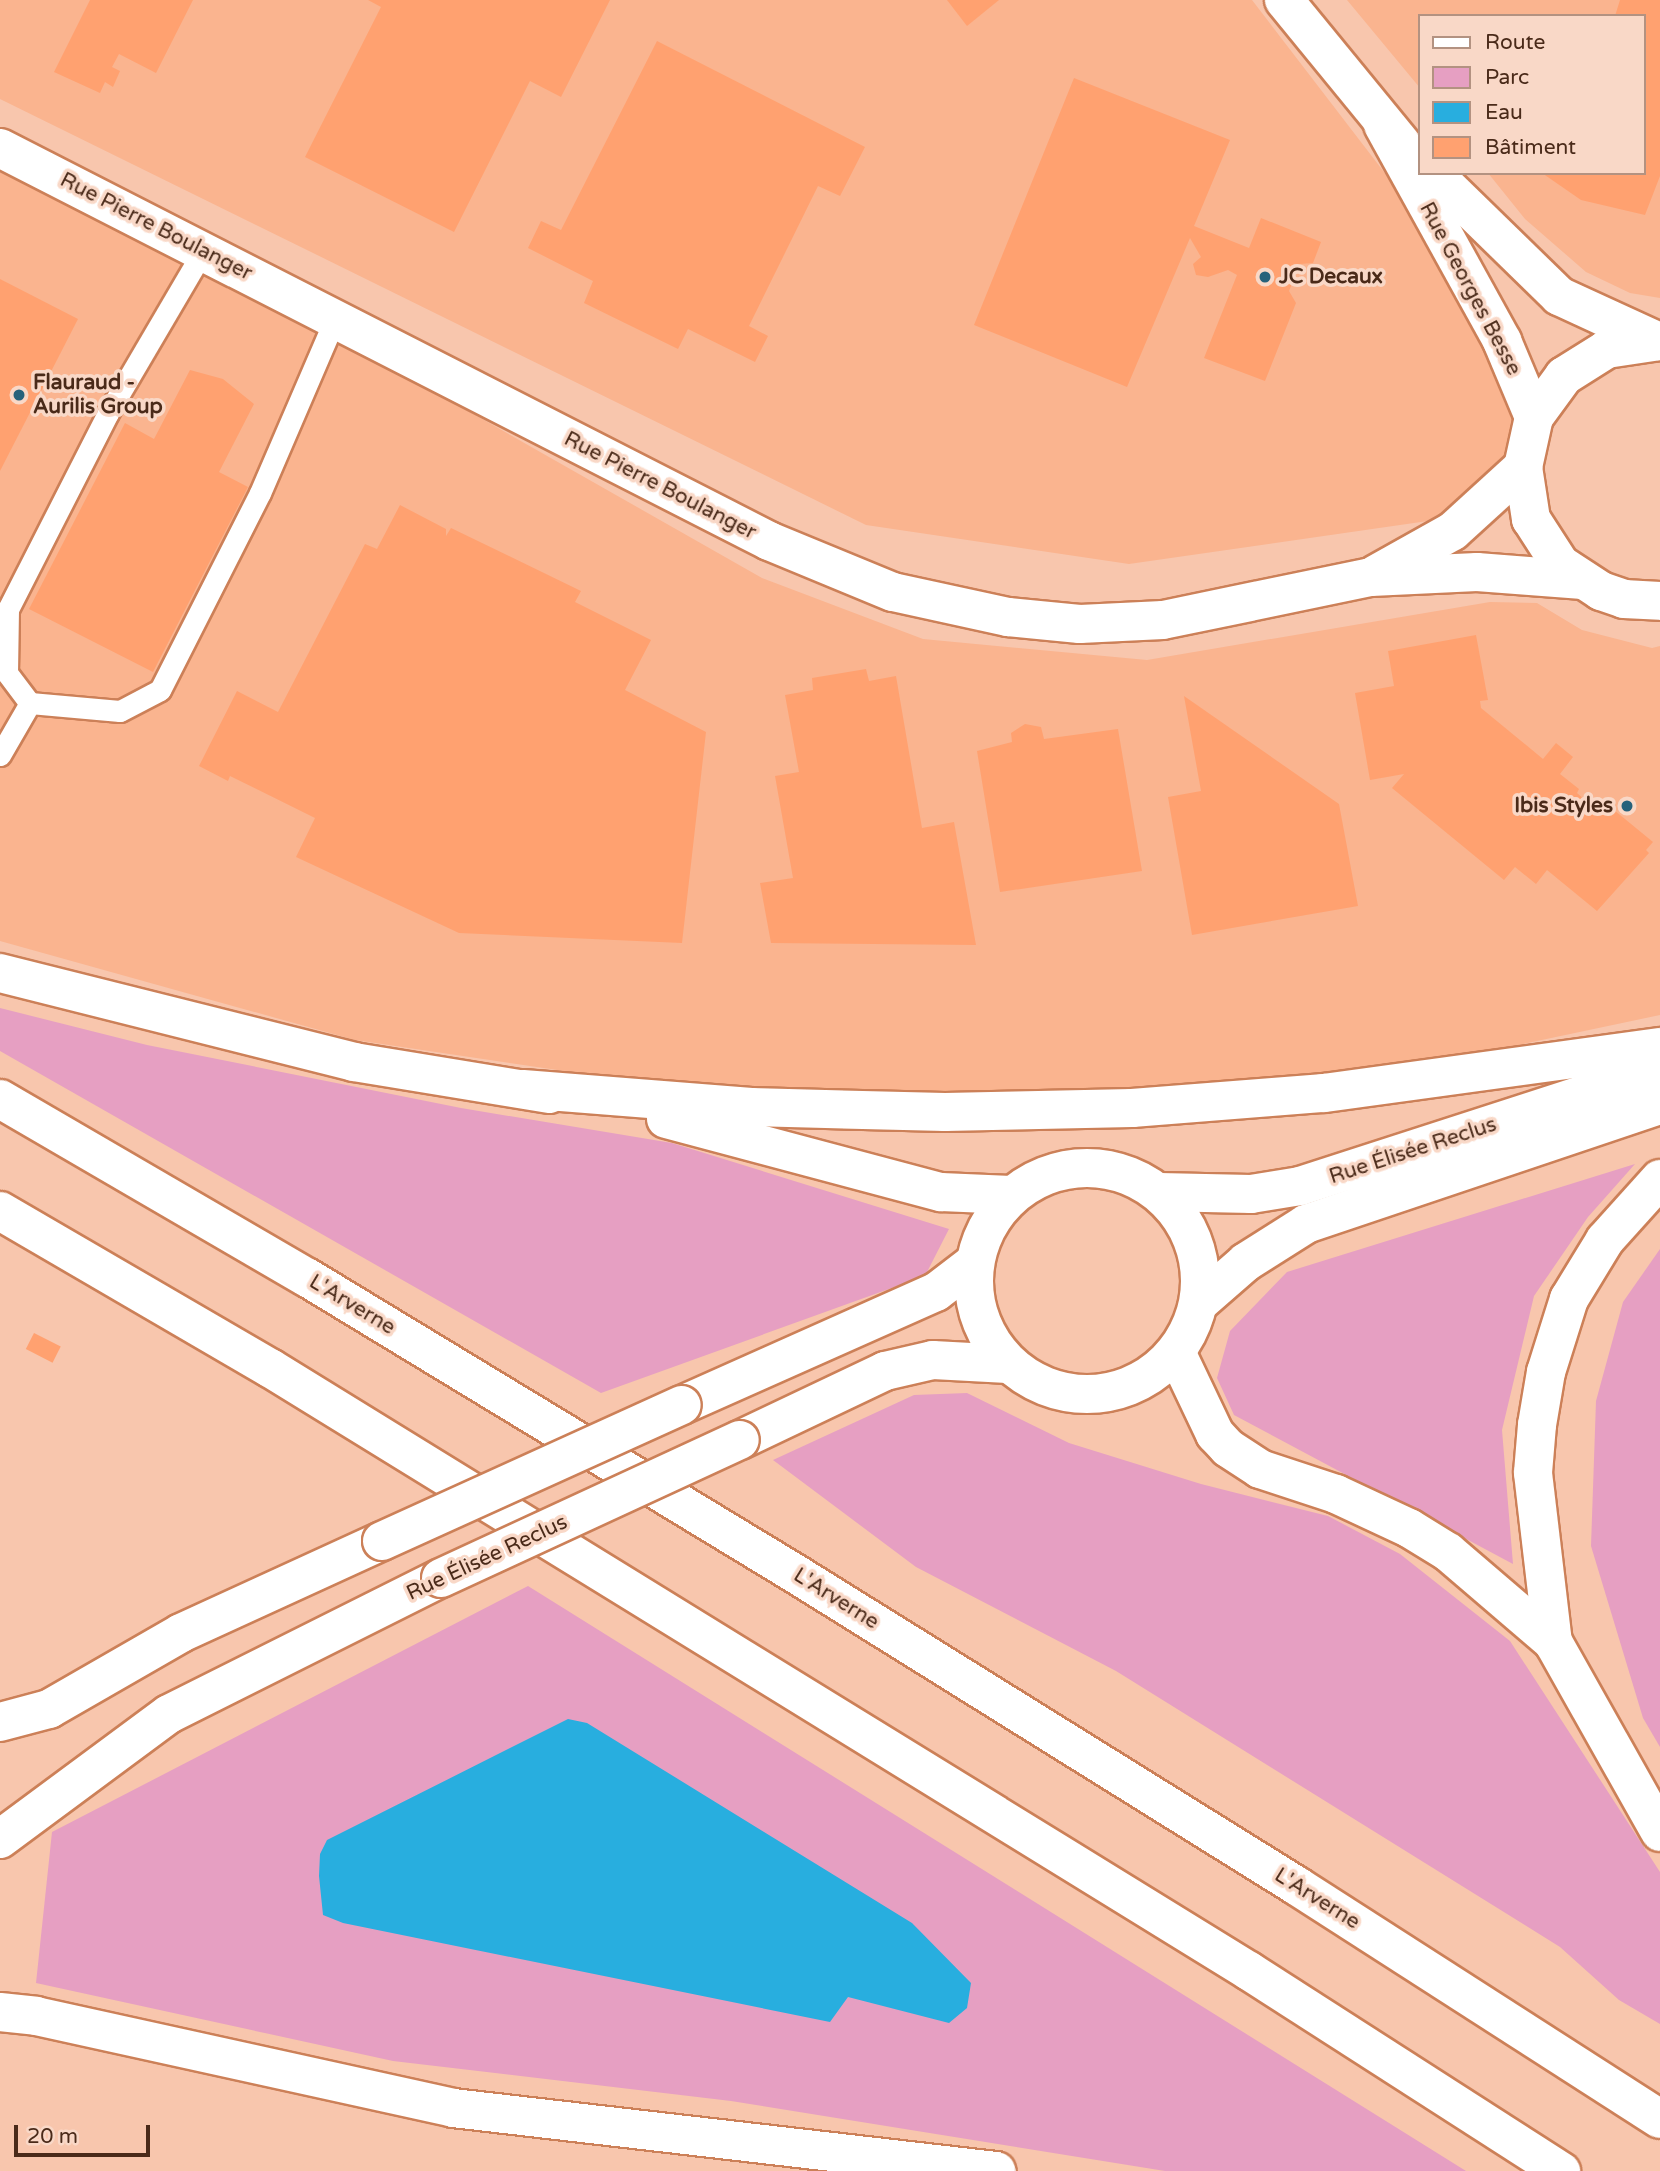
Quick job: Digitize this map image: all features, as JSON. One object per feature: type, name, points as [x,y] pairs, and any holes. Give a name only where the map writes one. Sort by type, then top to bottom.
[{"type":"main road","name":"Rue Georges Besse","points":[[1284,0],[1383,125],[1418,159]]},
{"type":"main road","name":"Rue Georges Besse","points":[[1383,125],[1502,341],[1534,417]]},
{"type":"main road","name":"Rue Pierre Boulanger","points":[[0,148],[769,541],[906,595],[1008,617],[1080,624],[1163,620],[1371,577],[1477,572],[1580,580]]},
{"type":"main road","name":"Rue Georges Besse","points":[[1435,175],[1559,296],[1658,341]]},
{"type":"main road","points":[[1656,604],[1624,599],[1580,580],[1560,564],[1531,519],[1523,467],[1534,417],[1555,386],[1584,361],[1607,349],[1658,341]]},
{"type":"main road","name":"Rue Pierre Boulanger","points":[[1371,577],[1452,531],[1523,467]]},
{"type":"main road","points":[[0,973],[354,1062],[523,1089],[703,1127],[941,1192],[1011,1195]]},
{"type":"main road","points":[[523,1089],[765,1107],[945,1112],[1132,1108],[1324,1093],[1660,1047]]},
{"type":"main road","name":"Rue Élisée Reclus","points":[[1158,1192],[1251,1194],[1300,1186],[1660,1070]]},
{"type":"main road","name":"L'Arverne","points":[[0,1099],[308,1278],[799,1576],[1297,1886],[1660,2119]]},
{"type":"main road","name":"Rue Élisée Reclus","points":[[1199,1303],[1246,1262],[1306,1224],[1660,1105]]},
{"type":"main road","points":[[1085,1167],[1123,1173],[1158,1192],[1180,1214],[1194,1242],[1201,1272],[1199,1303],[1177,1352],[1149,1378],[1114,1392],[1089,1394],[1040,1385],[1008,1364],[986,1335],[974,1300],[974,1263],[987,1226],[1011,1195],[1045,1175],[1085,1167]]},
{"type":"main road","points":[[1553,1642],[1533,1474],[1537,1425],[1546,1372],[1569,1300],[1605,1240],[1660,1179]]},
{"type":"main road","points":[[0,1211],[352,1419],[1249,1970],[1561,2171]]},
{"type":"main road","points":[[0,1722],[49,1709],[181,1633],[936,1292],[974,1263]]},
{"type":"main road","points":[[1177,1352],[1215,1434],[1228,1448],[1260,1469],[1336,1494],[1409,1528],[1448,1552],[1553,1642],[1660,1832]]},
{"type":"main road","name":"Rue Élisée Reclus","points":[[0,1839],[169,1714],[441,1578],[885,1371],[933,1360],[1008,1364]]},
{"type":"main road","points":[[0,2012],[36,2016],[453,2108],[996,2171]]},
{"type":"lane","points":[[203,251],[108,413],[8,609],[8,673],[30,703],[120,710],[160,690],[260,493],[335,319]]},
{"type":"lane","points":[[0,755],[30,703]]},
{"type":"shaded area","points":[[0,0],[1252,0],[1539,374],[1518,407],[1504,510],[1129,564],[866,525],[0,99]]},
{"type":"shaded area","points":[[1347,0],[1660,0],[1660,298],[1630,293],[1586,272],[1525,219],[1490,175],[1646,175],[1646,14],[1418,14],[1418,86]]},
{"type":"shaded area","points":[[0,167],[359,349],[762,578],[923,639],[1147,660],[1490,602],[1537,603],[1582,630],[1652,648],[1660,646],[1660,1015],[1330,1085],[960,1103],[659,1085],[355,1040],[0,941]]},
{"type":"green space","points":[[0,1008],[147,1045],[461,1108],[672,1143],[949,1229],[925,1276],[601,1393],[0,1051]]},
{"type":"green space","points":[[1635,1164],[1588,1217],[1534,1296],[1502,1430],[1513,1564],[1234,1415],[1217,1378],[1230,1331],[1287,1272]]},
{"type":"green space","points":[[1660,1249],[1660,1747],[1643,1718],[1591,1546],[1596,1401],[1623,1302]]},
{"type":"green space","points":[[967,1393],[1069,1443],[1201,1484],[1328,1516],[1400,1554],[1510,1641],[1660,1872],[1660,2024],[1619,2000],[1560,1947],[1116,1671],[916,1567],[773,1460],[914,1395]]},
{"type":"green space","points":[[528,1586],[1466,2171],[1165,2171],[731,2101],[393,2061],[36,1983],[52,1832]]},
{"type":"water","points":[[568,1719],[587,1723],[912,1923],[971,1983],[967,2008],[949,2023],[848,1997],[830,2022],[343,1923],[323,1915],[320,1854],[327,1840]]},
{"type":"building","points":[[90,0],[193,0],[156,73],[119,54],[112,67],[120,71],[113,87],[105,82],[100,93],[54,72]]},
{"type":"building","points":[[368,0],[610,0],[561,97],[530,81],[454,232],[305,157],[381,7]]},
{"type":"building","points":[[947,0],[999,0],[967,26]]},
{"type":"building","points":[[1620,0],[1660,0],[1660,176],[1645,215],[1581,200],[1545,175],[1646,175],[1646,14],[1616,14]]},
{"type":"building","points":[[657,41],[865,147],[840,196],[818,186],[749,326],[768,336],[755,362],[688,329],[678,349],[584,303],[593,281],[528,248],[541,221],[561,230]]},
{"type":"building","points":[[1074,78],[1230,140],[1194,226],[1249,248],[1261,218],[1321,242],[1313,263],[1300,264],[1289,291],[1296,303],[1265,381],[1204,358],[1237,275],[1228,270],[1208,277],[1196,275],[1193,264],[1201,257],[1190,238],[1127,387],[974,325]]},
{"type":"building","name":"Flauraud - Aurilis Group","points":[[0,279],[78,319],[0,471]]},
{"type":"building","points":[[190,370],[223,379],[254,404],[219,472],[248,487],[153,672],[29,609],[125,423],[154,439]]},
{"type":"building","points":[[400,505],[446,529],[446,536],[451,528],[581,591],[575,602],[651,640],[625,690],[706,732],[682,943],[459,933],[296,857],[315,818],[230,776],[228,781],[199,766],[237,691],[278,712],[365,544],[377,549]]},
{"type":"building","points":[[1476,635],[1488,700],[1480,701],[1481,708],[1543,759],[1556,743],[1573,757],[1560,774],[1579,789],[1577,793],[1595,809],[1603,801],[1653,842],[1646,850],[1649,853],[1597,911],[1547,870],[1536,884],[1515,867],[1504,880],[1392,788],[1404,774],[1370,780],[1355,693],[1394,686],[1388,651]]},
{"type":"building","points":[[866,669],[869,681],[896,676],[922,828],[954,822],[976,945],[771,943],[760,883],[793,878],[775,776],[799,772],[785,695],[813,690],[812,678]]},
{"type":"building","points":[[1184,696],[1339,804],[1358,906],[1192,935],[1168,797],[1201,791]]},
{"type":"building","points":[[1025,724],[1041,727],[1044,739],[1118,729],[1142,871],[1000,892],[977,751],[1012,742],[1011,733]]},
{"type":"building","points":[[34,1333],[61,1347],[53,1363],[26,1349]]},
{"type":"place","name":"JC Decaux","points":[[1265,277]]},
{"type":"place","name":"Flauraud - Aurilis Group","points":[[19,395]]},
{"type":"place","name":"Ibis Styles","points":[[1627,806]]}]
